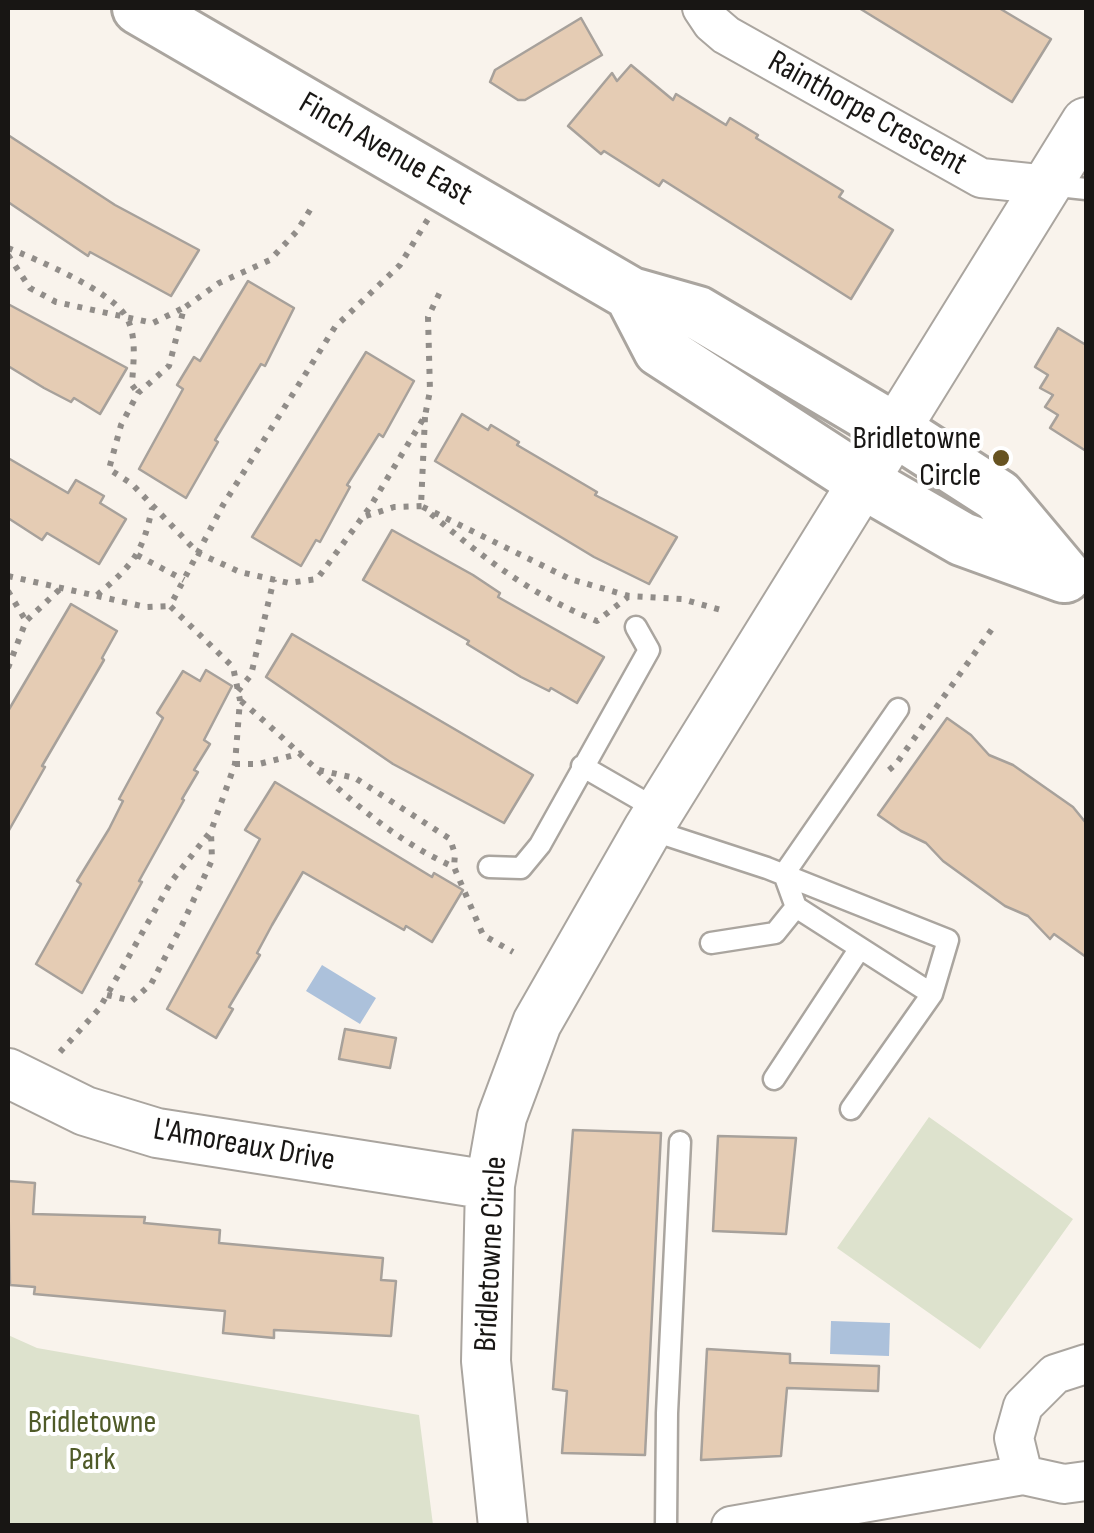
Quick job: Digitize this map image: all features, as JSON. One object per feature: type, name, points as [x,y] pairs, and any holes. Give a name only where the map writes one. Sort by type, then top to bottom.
[{"type":"main road","name":"Finch Avenue East","points":[[139,8],[630,294],[698,313],[897,431],[998,496],[1076,583]]},
{"type":"main road","name":"Finch Avenue East","points":[[630,294],[660,350],[865,483],[962,539],[1076,583]]},
{"type":"street","name":"Rainthorpe Crescent","points":[[702,8],[726,35],[981,178],[1067,187]]},
{"type":"street","name":"Bridletowne Circle","points":[[503,1526],[486,1361],[490,1185],[502,1117],[538,1022],[654,820],[897,431],[1067,187],[1086,122]]},
{"type":"street","name":"L'Amoreaux Drive","points":[[8,1072],[85,1111],[157,1134],[490,1185]]},
{"type":"street","points":[[1023,1475],[1014,1438],[1023,1406],[1056,1374],[1086,1364]]},
{"type":"street","points":[[731,1526],[1023,1475],[1064,1484],[1086,1481]]},
{"type":"lane","points":[[488,867],[522,868],[540,845],[649,650],[636,627]]},
{"type":"lane","points":[[784,874],[898,710]]},
{"type":"lane","points":[[582,766],[654,820],[948,940],[932,994],[851,1109]]},
{"type":"lane","points":[[784,874],[796,907],[932,994]]},
{"type":"lane","points":[[711,943],[775,933],[796,907]]},
{"type":"lane","points":[[774,1078],[860,948]]},
{"type":"lane","points":[[666,1526],[667,1413],[680,1142]]},
{"type":"path","points":[[170,606],[223,505],[334,327],[400,266],[447,186]]},
{"type":"path","points":[[8,252],[30,288],[56,302],[153,323],[184,308],[219,282],[270,260],[310,210]]},
{"type":"path","points":[[8,252],[39,260],[114,302],[127,317],[134,343],[132,386],[138,393]]},
{"type":"path","points":[[421,506],[425,416],[430,391],[428,316],[441,290]]},
{"type":"path","points":[[184,308],[169,366],[138,393],[122,425],[109,469],[132,484],[198,553],[240,572],[288,582],[317,579],[363,516],[425,416]]},
{"type":"path","points":[[96,596],[131,566],[145,542],[152,506]]},
{"type":"path","points":[[421,506],[488,561],[554,604],[597,621],[629,596]]},
{"type":"path","points":[[363,516],[394,507],[421,506],[570,578],[629,596],[682,599],[721,610]]},
{"type":"path","points":[[137,556],[184,580]]},
{"type":"path","points":[[8,576],[146,607],[170,606],[233,667],[240,700],[234,764],[211,830],[172,882],[99,1009],[60,1052]]},
{"type":"path","points":[[238,690],[251,675],[274,580]]},
{"type":"path","points":[[8,668],[26,621],[61,588]]},
{"type":"path","points":[[8,591],[26,621]]},
{"type":"path","points":[[884,774],[896,764],[994,626]]},
{"type":"path","points":[[240,700],[302,753],[342,794],[420,852],[454,868]]},
{"type":"path","points":[[234,764],[259,764],[302,753]]},
{"type":"path","points":[[317,770],[355,778],[450,839],[456,854],[454,868],[483,935],[513,952]]},
{"type":"path","points":[[107,995],[132,1001],[151,984],[212,860],[211,830]]},
{"type":"green space","points":[[929,1117],[1073,1219],[980,1349],[837,1248]]},
{"type":"green space","name":"Bridletowne Park","points":[[8,1335],[37,1348],[419,1415],[433,1525],[8,1525]]},
{"type":"water","points":[[322,965],[376,998],[360,1024],[306,991]]},
{"type":"water","points":[[831,1321],[890,1323],[889,1356],[830,1354]]},
{"type":"building","points":[[859,8],[999,8],[1051,39],[1012,102]]},
{"type":"building","points":[[581,18],[602,55],[525,100],[518,100],[490,82],[495,70]]},
{"type":"building","points":[[631,65],[673,100],[676,94],[726,125],[730,118],[758,135],[756,138],[843,191],[839,197],[893,230],[851,299],[663,180],[659,186],[604,151],[601,154],[568,126],[612,73],[617,81]]},
{"type":"building","points":[[8,135],[115,205],[199,250],[171,296],[90,252],[88,256],[8,202]]},
{"type":"building","points":[[248,281],[294,308],[265,366],[261,364],[215,440],[218,442],[186,498],[139,469],[183,389],[177,385],[194,357],[200,361]]},
{"type":"building","points":[[8,304],[127,368],[100,414],[8,366]]},
{"type":"building","points":[[1058,328],[1086,345],[1086,451],[1050,428],[1058,415],[1045,407],[1053,395],[1040,388],[1048,375],[1035,367]]},
{"type":"building","points":[[366,352],[414,381],[383,437],[379,434],[347,485],[350,487],[320,542],[316,540],[301,566],[252,537]]},
{"type":"building","points":[[462,414],[488,430],[491,425],[519,442],[517,445],[597,492],[595,495],[677,537],[649,584],[594,557],[435,461]]},
{"type":"building","points":[[8,458],[68,493],[76,480],[104,496],[100,503],[126,519],[99,564],[47,533],[42,540],[8,518]]},
{"type":"building","points":[[392,530],[473,575],[500,593],[498,597],[604,657],[577,703],[521,677],[467,644],[469,641],[363,580]]},
{"type":"building","points":[[71,604],[117,631],[8,832],[8,711]]},
{"type":"building","points":[[292,634],[533,775],[504,823],[393,764],[266,677]]},
{"type":"building","points":[[206,670],[232,686],[204,740],[210,744],[82,993],[36,964],[123,801],[119,799],[163,718],[157,713],[183,671],[200,681]]},
{"type":"building","points":[[947,718],[971,735],[989,755],[1013,765],[1073,807],[1086,823],[1086,957],[1054,934],[1050,939],[1028,916],[1005,906],[943,861],[926,843],[878,815]]},
{"type":"building","points":[[275,782],[432,877],[434,873],[463,890],[432,942],[303,872],[257,953],[260,955],[229,1007],[233,1009],[216,1038],[167,1009],[260,839],[245,830]]},
{"type":"building","points":[[345,1029],[396,1038],[390,1068],[339,1059]]},
{"type":"building","points":[[573,1130],[661,1133],[645,1455],[562,1453],[567,1391],[553,1389]]},
{"type":"building","points":[[718,1136],[796,1138],[786,1234],[713,1231]]},
{"type":"building","points":[[8,1181],[35,1183],[33,1214],[145,1217],[144,1223],[220,1230],[219,1243],[383,1258],[381,1280],[396,1281],[391,1336],[274,1330],[274,1338],[223,1333],[225,1311],[34,1294],[35,1287],[10,1285]]},
{"type":"building","points":[[707,1349],[790,1354],[790,1363],[879,1366],[878,1391],[787,1388],[781,1456],[701,1460]]},
{"type":"place","name":"Bridletowne Circle","points":[[1001,458]]}]
